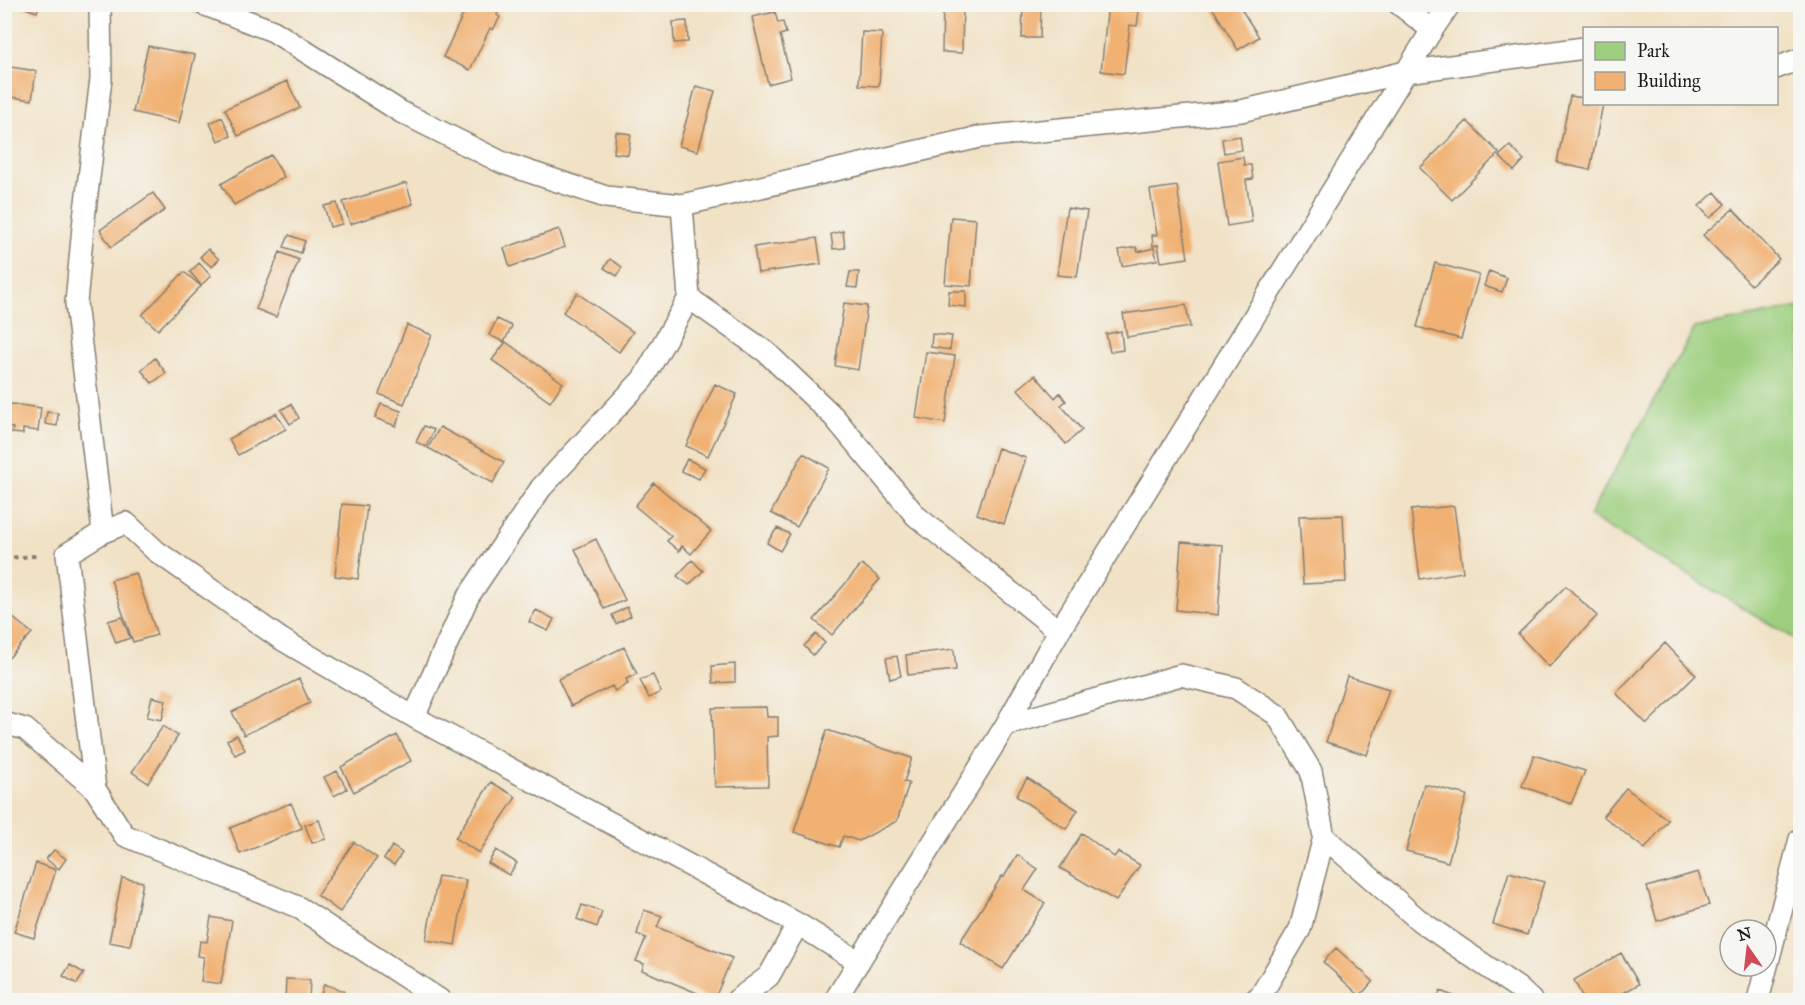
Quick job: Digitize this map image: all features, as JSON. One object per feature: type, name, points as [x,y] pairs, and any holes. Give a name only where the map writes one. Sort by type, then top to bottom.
[{"type":"lane","points":[[100,4],[101,80],[76,303],[103,532]]},
{"type":"lane","points":[[204,4],[273,31],[401,112],[503,163],[606,197],[682,205],[980,137],[1241,111],[1406,72],[1583,48]]},
{"type":"lane","points":[[1399,4],[1432,30]]},
{"type":"lane","points":[[835,1000],[1006,725],[1059,632],[1450,4]]},
{"type":"lane","points":[[1778,68],[1800,59]]},
{"type":"lane","points":[[414,717],[468,597],[541,488],[643,379],[688,298],[682,205]]},
{"type":"lane","points":[[688,298],[766,352],[834,417],[916,516],[1059,632]]},
{"type":"lane","points":[[95,789],[67,554],[103,532],[126,523],[156,551],[281,639],[414,717],[798,924],[859,962]]},
{"type":"lane","points":[[1006,725],[1181,675],[1236,688],[1276,715],[1311,771],[1324,837],[1300,929],[1261,995],[1255,1000]]},
{"type":"lane","points":[[4,723],[25,729],[95,789],[124,835],[298,907],[440,1000]]},
{"type":"lane","points":[[1324,837],[1420,921],[1518,988],[1531,1000]]},
{"type":"lane","points":[[1758,1000],[1800,839]]},
{"type":"lane","points":[[737,1000],[769,976],[798,924]]},
{"type":"green space","points":[[1800,307],[1800,642],[1589,516],[1695,328]]},
{"type":"building","points":[[14,4],[40,4],[37,12]]},
{"type":"building","points":[[468,4],[501,4],[497,15],[500,17],[493,30],[490,28],[470,70],[443,57]]},
{"type":"building","points":[[943,4],[963,4],[962,53],[942,52]]},
{"type":"building","points":[[1023,4],[1041,4],[1040,38],[1022,38]]},
{"type":"building","points":[[1108,4],[1132,4],[1132,11],[1139,11],[1137,26],[1130,25],[1124,74],[1101,71]]},
{"type":"building","points":[[1210,4],[1238,4],[1259,37],[1238,50]]},
{"type":"building","points":[[775,12],[778,23],[783,22],[786,33],[780,35],[791,78],[768,84],[752,17]]},
{"type":"building","points":[[687,21],[688,42],[674,43],[673,22]]},
{"type":"building","points":[[862,32],[882,33],[879,86],[859,85]]},
{"type":"building","points":[[148,46],[195,55],[179,123],[133,112]]},
{"type":"building","points":[[4,66],[36,71],[32,100],[4,96]]},
{"type":"building","points":[[287,81],[300,108],[238,136],[225,109]]},
{"type":"building","points":[[696,86],[715,91],[698,151],[679,146]]},
{"type":"building","points":[[1570,96],[1583,98],[1583,105],[1603,105],[1590,170],[1557,163]]},
{"type":"building","points":[[222,117],[231,136],[218,141],[210,123]]},
{"type":"building","points":[[1467,121],[1499,153],[1452,200],[1420,168]]},
{"type":"building","points":[[616,132],[631,134],[628,155],[614,153]]},
{"type":"building","points":[[1240,136],[1242,150],[1224,153],[1222,139]]},
{"type":"building","points":[[1510,146],[1524,160],[1514,171],[1499,156]]},
{"type":"building","points":[[271,155],[284,177],[234,205],[221,184]]},
{"type":"building","points":[[1243,157],[1244,165],[1251,165],[1253,179],[1246,180],[1252,222],[1227,226],[1218,161]]},
{"type":"building","points":[[406,183],[413,204],[350,224],[343,202]]},
{"type":"building","points":[[1177,186],[1188,258],[1161,262],[1158,245],[1153,246],[1152,235],[1157,235],[1150,190]]},
{"type":"building","points":[[1715,192],[1725,204],[1710,218],[1699,206]]},
{"type":"building","points":[[153,193],[165,210],[111,247],[100,230]]},
{"type":"building","points":[[337,203],[342,224],[330,227],[324,206]]},
{"type":"building","points":[[1067,208],[1087,211],[1077,277],[1057,275]]},
{"type":"building","points":[[1733,209],[1779,259],[1751,285],[1703,235]]},
{"type":"building","points":[[951,217],[976,219],[971,286],[945,284]]},
{"type":"building","points":[[559,229],[565,247],[510,267],[504,248]]},
{"type":"building","points":[[843,231],[845,248],[833,249],[831,234]]},
{"type":"building","points":[[289,235],[305,241],[301,253],[284,247]]},
{"type":"building","points":[[817,238],[821,264],[758,273],[754,247]]},
{"type":"building","points":[[1136,247],[1138,252],[1154,248],[1157,260],[1122,266],[1119,250]]},
{"type":"building","points":[[208,249],[219,259],[212,267],[200,257]]},
{"type":"building","points":[[280,252],[299,260],[276,317],[256,309]]},
{"type":"building","points":[[610,259],[622,267],[617,276],[604,268]]},
{"type":"building","points":[[199,263],[211,276],[201,285],[190,272]]},
{"type":"building","points":[[1435,263],[1479,275],[1461,339],[1417,327]]},
{"type":"building","points":[[1489,271],[1507,278],[1502,292],[1484,286]]},
{"type":"building","points":[[184,272],[201,286],[158,330],[142,315]]},
{"type":"building","points":[[850,272],[859,272],[857,288],[847,287]]},
{"type":"building","points":[[949,291],[966,291],[966,307],[948,305]]},
{"type":"building","points":[[577,293],[633,332],[619,352],[563,312]]},
{"type":"building","points":[[844,303],[867,306],[858,370],[835,366]]},
{"type":"building","points":[[1186,305],[1190,327],[1127,337],[1123,314]]},
{"type":"building","points":[[497,319],[512,326],[504,342],[489,335]]},
{"type":"building","points":[[407,325],[432,335],[404,404],[379,394]]},
{"type":"building","points":[[1121,331],[1123,350],[1110,352],[1106,334]]},
{"type":"building","points":[[932,334],[952,336],[950,350],[931,347]]},
{"type":"building","points":[[506,342],[563,383],[550,402],[492,360]]},
{"type":"building","points":[[926,352],[955,356],[945,423],[916,418]]},
{"type":"building","points":[[155,358],[166,373],[152,383],[141,370]]},
{"type":"building","points":[[1035,375],[1055,398],[1060,393],[1066,401],[1061,405],[1082,430],[1066,444],[1018,389]]},
{"type":"building","points":[[715,384],[737,394],[708,456],[686,446]]},
{"type":"building","points":[[4,403],[41,408],[38,431],[23,429],[23,434],[12,433],[13,428],[4,427]]},
{"type":"building","points":[[291,404],[299,418],[290,424],[281,410]]},
{"type":"building","points":[[381,404],[401,411],[396,426],[375,418]]},
{"type":"building","points":[[47,412],[58,413],[57,426],[45,424]]},
{"type":"building","points":[[276,413],[286,429],[238,455],[229,439]]},
{"type":"building","points":[[424,426],[434,430],[426,447],[416,442]]},
{"type":"building","points":[[440,427],[504,462],[493,483],[428,448]]},
{"type":"building","points":[[998,448],[1026,458],[1004,524],[977,514]]},
{"type":"building","points":[[803,453],[829,468],[797,527],[771,513]]},
{"type":"building","points":[[687,459],[705,468],[699,479],[681,471]]},
{"type":"building","points":[[654,483],[711,531],[691,554],[682,546],[679,551],[667,541],[671,536],[635,506]]},
{"type":"building","points":[[342,504],[367,506],[358,579],[335,576]]},
{"type":"building","points":[[1454,506],[1463,572],[1420,579],[1411,510]]},
{"type":"building","points":[[1343,515],[1346,582],[1303,584],[1299,516]]},
{"type":"building","points":[[777,528],[790,534],[780,551],[767,543]]},
{"type":"building","points":[[596,539],[625,600],[604,609],[575,549]]},
{"type":"building","points":[[1181,542],[1223,545],[1218,615],[1176,610]]},
{"type":"building","points":[[692,560],[703,571],[689,585],[677,576]]},
{"type":"building","points":[[862,564],[880,579],[832,635],[814,620]]},
{"type":"building","points":[[136,573],[157,635],[133,642],[111,580]]},
{"type":"building","points":[[1566,586],[1597,616],[1549,667],[1518,634]]},
{"type":"building","points":[[627,607],[631,616],[616,624],[612,615]]},
{"type":"building","points":[[536,610],[554,619],[548,631],[529,622]]},
{"type":"building","points":[[12,617],[32,633],[4,663],[4,625]]},
{"type":"building","points":[[122,617],[130,638],[116,643],[108,621]]},
{"type":"building","points":[[816,634],[825,643],[813,655],[804,646]]},
{"type":"building","points":[[1665,643],[1696,675],[1647,724],[1616,693]]},
{"type":"building","points":[[624,647],[637,674],[626,679],[628,684],[615,691],[612,686],[571,706],[558,679]]},
{"type":"building","points":[[954,649],[956,670],[908,675],[906,655]]},
{"type":"building","points":[[897,656],[901,676],[890,679],[886,658]]},
{"type":"building","points":[[735,664],[735,682],[713,683],[712,666]]},
{"type":"building","points":[[653,675],[661,692],[649,698],[640,680]]},
{"type":"building","points":[[1347,676],[1389,689],[1367,755],[1326,742]]},
{"type":"building","points":[[299,679],[310,703],[244,735],[232,712]]},
{"type":"building","points":[[152,697],[166,700],[162,720],[147,717]]},
{"type":"building","points":[[766,707],[767,717],[778,717],[778,736],[767,737],[768,786],[715,787],[712,708]]},
{"type":"building","points":[[163,726],[178,736],[148,783],[132,772]]},
{"type":"building","points":[[827,730],[912,758],[904,782],[909,783],[897,821],[859,841],[843,836],[839,847],[794,832]]},
{"type":"building","points":[[237,735],[245,750],[235,755],[227,740]]},
{"type":"building","points":[[397,735],[411,761],[354,792],[341,767]]},
{"type":"building","points":[[1534,755],[1585,771],[1571,804],[1522,786]]},
{"type":"building","points":[[337,771],[347,789],[334,796],[324,777]]},
{"type":"building","points":[[1027,778],[1078,810],[1066,829],[1016,796]]},
{"type":"building","points":[[491,782],[516,797],[479,853],[455,838]]},
{"type":"building","points":[[1424,784],[1467,795],[1448,862],[1406,851]]},
{"type":"building","points":[[1626,788],[1668,820],[1645,849],[1603,816]]},
{"type":"building","points":[[291,803],[302,828],[240,854],[230,828]]},
{"type":"building","points":[[319,820],[326,839],[312,843],[305,825]]},
{"type":"building","points":[[1082,833],[1114,857],[1118,852],[1140,865],[1116,901],[1060,868]]},
{"type":"building","points":[[354,842],[377,858],[340,912],[317,895]]},
{"type":"building","points":[[392,846],[402,853],[394,865],[384,859]]},
{"type":"building","points":[[54,850],[66,859],[59,869],[46,859]]},
{"type":"building","points":[[496,850],[517,863],[509,875],[488,863]]},
{"type":"building","points":[[1017,855],[1038,869],[1024,890],[1045,903],[1003,969],[960,942]]},
{"type":"building","points":[[36,863],[56,870],[34,938],[14,932]]},
{"type":"building","points":[[1509,872],[1544,882],[1527,935],[1493,924]]},
{"type":"building","points":[[1698,872],[1709,905],[1657,921],[1647,887]]},
{"type":"building","points":[[438,876],[466,880],[455,945],[426,940]]},
{"type":"building","points":[[122,878],[143,882],[130,946],[109,942]]},
{"type":"building","points":[[582,905],[602,912],[597,927],[577,919]]},
{"type":"building","points":[[644,910],[662,916],[657,927],[732,958],[714,1000],[642,970],[644,964],[636,961],[646,938],[637,934]]},
{"type":"building","points":[[211,917],[232,921],[221,984],[201,981],[204,957],[198,956],[200,941],[207,942]]},
{"type":"building","points":[[1336,948],[1373,981],[1360,996],[1323,962]]},
{"type":"building","points":[[1621,953],[1639,984],[1611,1000],[1584,1000],[1574,980]]},
{"type":"building","points":[[70,965],[84,973],[77,984],[63,976]]},
{"type":"building","points":[[286,979],[310,980],[309,1000],[285,1000]]},
{"type":"building","points":[[324,984],[344,991],[341,1000],[320,998]]},
{"type":"building","points":[[1440,991],[1464,1000],[1437,1000]]}]
